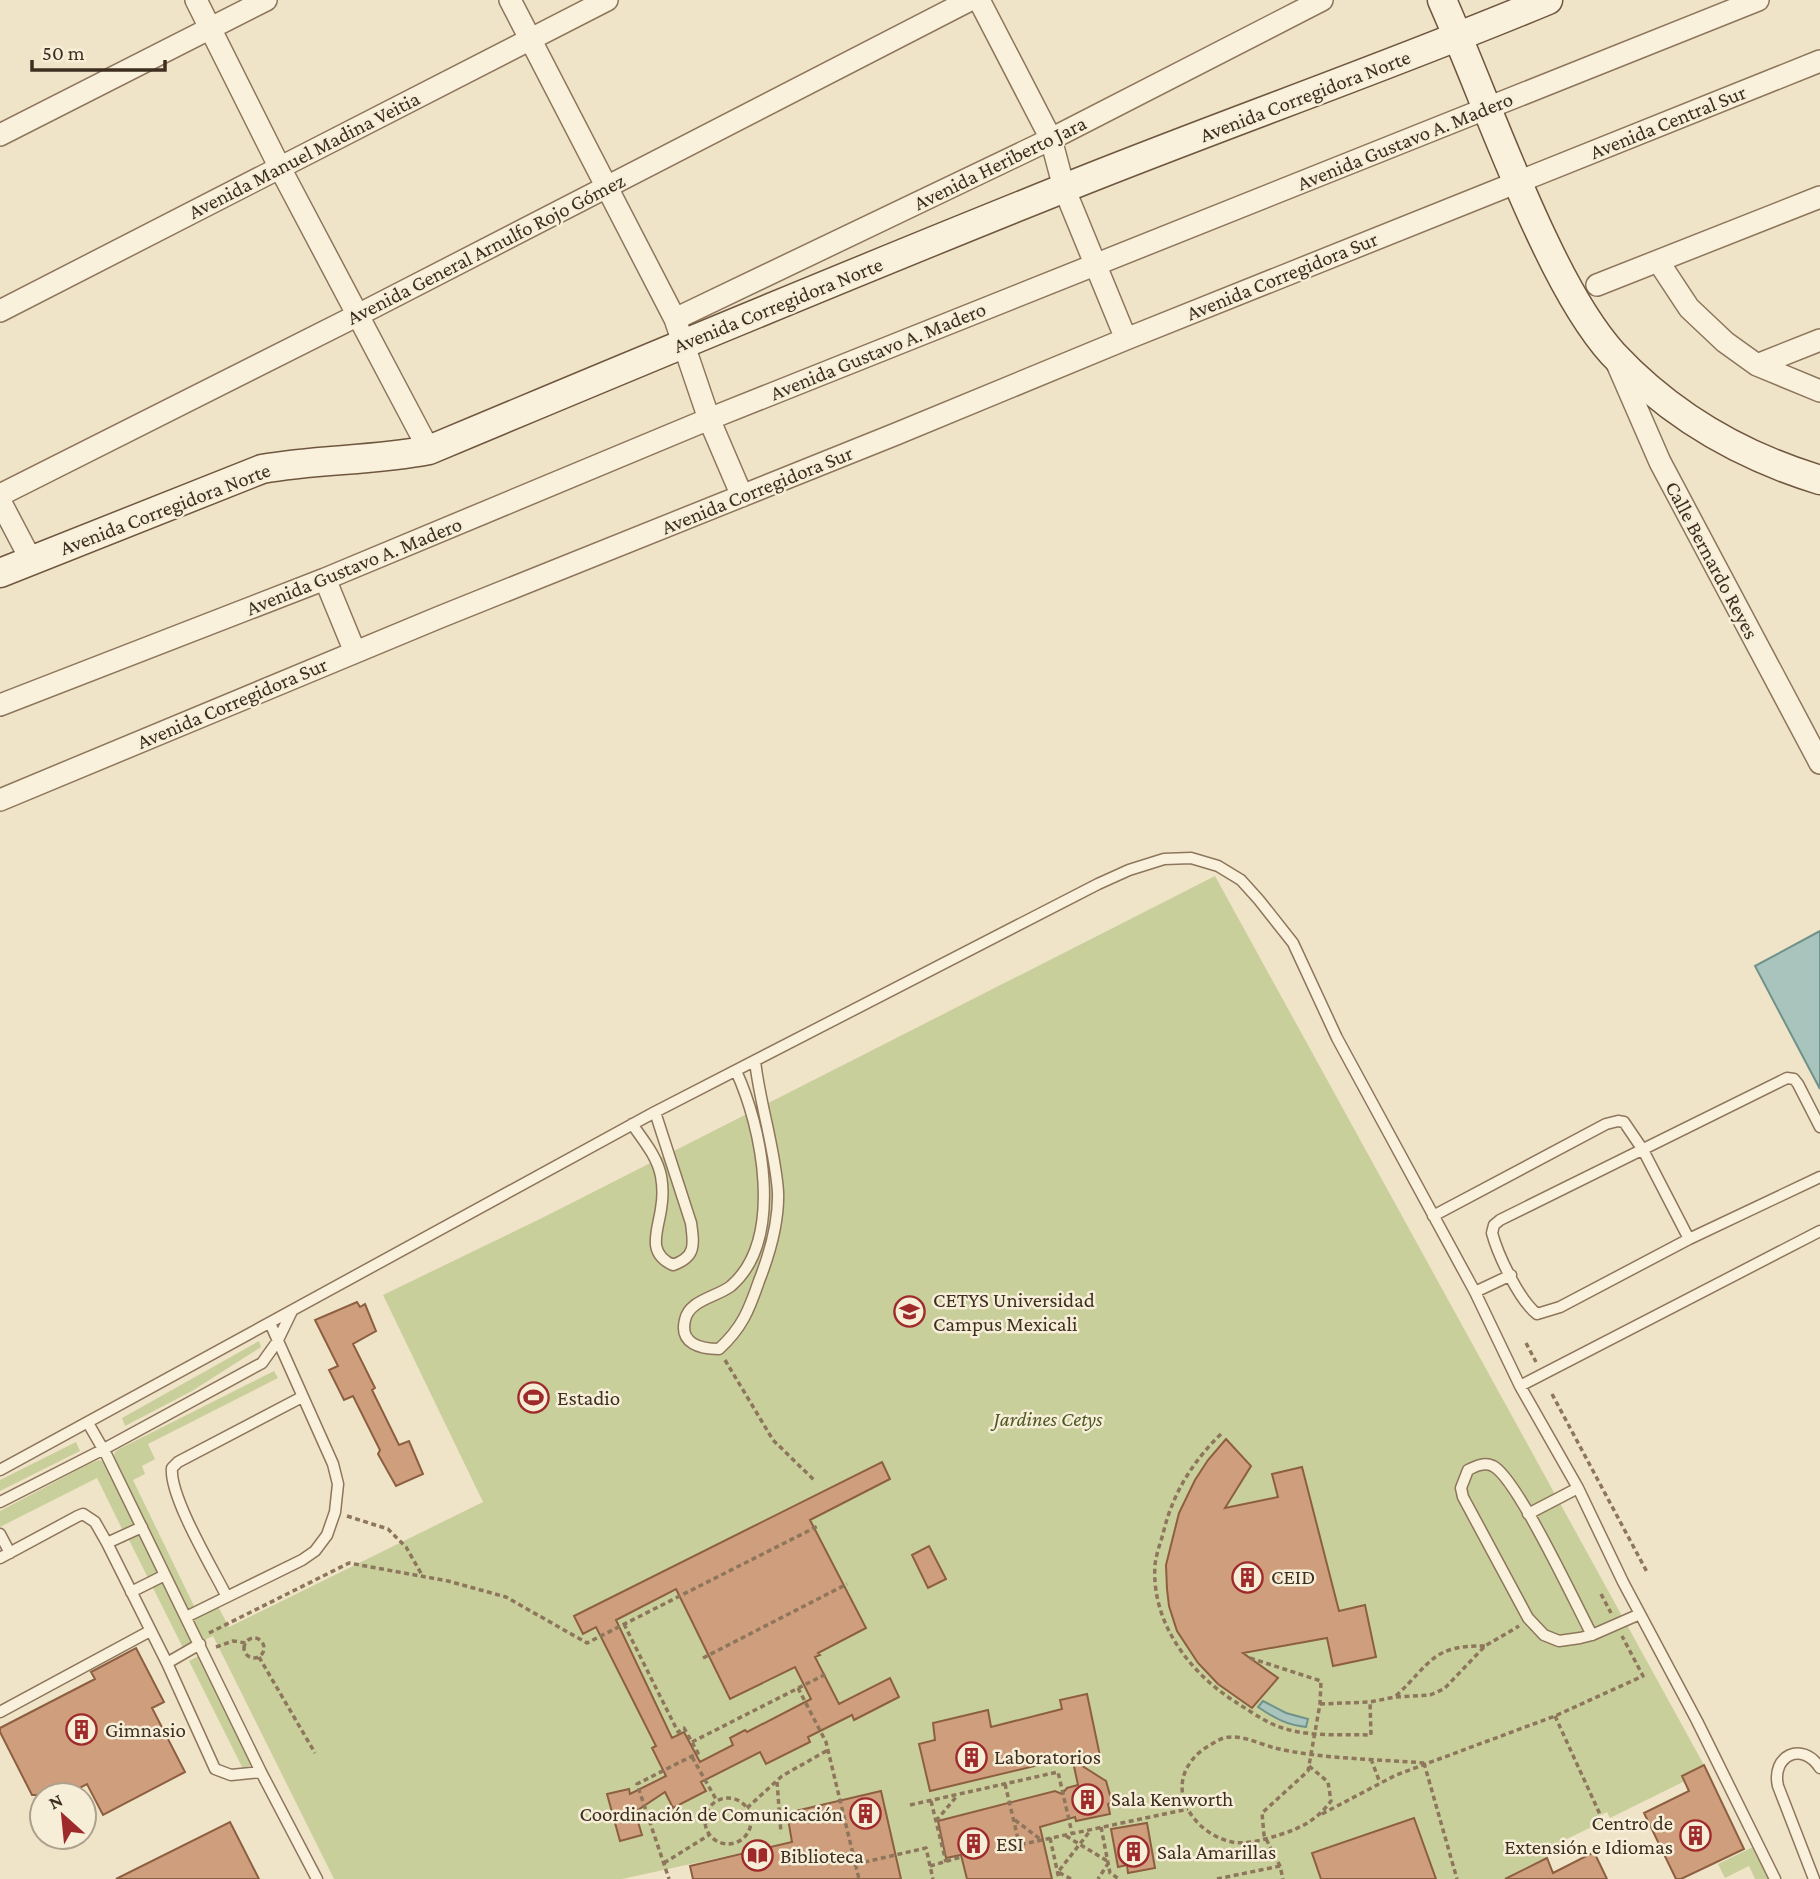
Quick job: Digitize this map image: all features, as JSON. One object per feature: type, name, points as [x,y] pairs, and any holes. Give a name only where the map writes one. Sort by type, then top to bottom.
[{"type":"street","points":[[196,0],[280,167],[429,450]]},
{"type":"street","points":[[0,135],[266,0]]},
{"type":"street","points":[[510,0],[679,331],[709,419],[742,496]]},
{"type":"street","name":"Avenida Manuel Madina Veitia","points":[[0,311],[607,0]]},
{"type":"street","name":"Avenida General Arnulfo Rojo Gómez","points":[[0,495],[358,316],[970,0]]},
{"type":"street","points":[[979,0],[1051,139],[1065,188],[1126,339]]},
{"type":"street","name":"Avenida Heriberto Jara","points":[[679,331],[1322,0]]},
{"type":"street","points":[[1442,0],[1515,183],[1560,275],[1612,353],[1656,394],[1711,434],[1747,453],[1820,480]]},
{"type":"street","name":"Avenida Corregidora Norte","points":[[0,572],[262,469],[295,463],[401,456],[429,450],[679,331],[1459,38],[1548,0]]},
{"type":"street","name":"Avenida Gustavo A. Madero","points":[[0,705],[325,579],[709,419],[1758,0]]},
{"type":"street","name":"Avenida Central Sur","points":[[1515,183],[1820,61]]},
{"type":"street","name":"Avenida Corregidora Sur","points":[[0,800],[355,652],[1515,183]]},
{"type":"street","points":[[1597,285],[1820,197]]},
{"type":"street","points":[[1658,261],[1689,308],[1726,342],[1757,365],[1820,391]]},
{"type":"street","points":[[1757,365],[1820,340]]},
{"type":"street","name":"Calle Bernardo Reyes","points":[[1612,353],[1660,462],[1820,763]]},
{"type":"street","points":[[0,501],[31,560]]},
{"type":"street","points":[[325,579],[355,652]]},
{"type":"lane","points":[[0,1470],[632,1124],[1098,884],[1129,870],[1164,859],[1191,858],[1218,866],[1241,880],[1293,943],[1337,1038],[1475,1292],[1520,1386],[1578,1488],[1775,1879]]},
{"type":"lane","points":[[736,1071],[755,1122],[762,1166],[763,1205],[757,1245],[747,1266],[732,1284],[688,1311],[684,1321],[685,1333],[691,1342],[703,1349],[719,1349],[736,1334],[748,1312],[775,1230],[778,1194],[755,1061]]},
{"type":"lane","points":[[1820,1127],[1798,1084],[1794,1079],[1787,1078],[1494,1225],[1492,1233],[1527,1306],[1537,1314],[1549,1312],[1689,1239],[1820,1177]]},
{"type":"lane","points":[[632,1124],[653,1154],[660,1174],[663,1193],[655,1240],[657,1253],[663,1261],[673,1265],[683,1261],[691,1252],[694,1242],[691,1223],[655,1112]]},
{"type":"lane","points":[[1433,1216],[1610,1122],[1624,1122],[1643,1150],[1689,1239]]},
{"type":"lane","points":[[1520,1386],[1820,1231]]},
{"type":"lane","points":[[1475,1292],[1511,1275]]},
{"type":"lane","points":[[0,1502],[262,1363],[277,1342],[292,1311]]},
{"type":"lane","points":[[186,1617],[310,1556],[327,1535],[335,1512],[338,1484],[328,1448],[302,1397],[270,1323]]},
{"type":"lane","points":[[227,1597],[183,1509],[172,1478],[172,1468],[178,1462],[302,1397]]},
{"type":"lane","points":[[88,1423],[104,1449],[261,1772],[317,1879]]},
{"type":"lane","points":[[1592,1635],[1515,1490],[1494,1467],[1485,1464],[1468,1470],[1461,1488],[1463,1497],[1528,1618],[1544,1635],[1559,1641],[1592,1635],[1640,1614]]},
{"type":"lane","points":[[1528,1514],[1578,1488]]},
{"type":"lane","points":[[0,1535],[5,1555],[83,1514],[95,1522],[167,1663],[215,1769],[231,1774],[261,1772]]},
{"type":"lane","points":[[107,1544],[142,1527]]},
{"type":"lane","points":[[131,1592],[165,1575]]},
{"type":"lane","points":[[0,1712],[150,1631]]},
{"type":"lane","points":[[167,1663],[200,1644]]},
{"type":"lane","points":[[1814,1879],[1775,1775],[1778,1765],[1785,1758],[1797,1753],[1808,1754],[1820,1768]]},
{"type":"path","points":[[1526,1343],[1537,1364]]},
{"type":"path","points":[[719,1349],[773,1440],[814,1480]]},
{"type":"path","points":[[1552,1394],[1647,1572]]},
{"type":"path","points":[[1221,1434],[1186,1474],[1167,1514],[1155,1564],[1156,1591],[1172,1638],[1194,1668],[1216,1690],[1257,1716],[1284,1729],[1314,1734],[1371,1735],[1370,1702]]},
{"type":"path","points":[[335,1512],[388,1528],[406,1547],[422,1575]]},
{"type":"path","points":[[209,1633],[349,1563],[422,1575],[506,1597],[587,1643],[818,1526]]},
{"type":"path","points":[[703,1658],[847,1584]]},
{"type":"path","points":[[624,1625],[678,1732],[684,1728],[698,1753],[637,1784],[669,1879]]},
{"type":"path","points":[[1320,1704],[1430,1695],[1444,1689],[1485,1646],[1521,1625]]},
{"type":"path","points":[[251,1639],[260,1641],[264,1649],[258,1657],[252,1658],[244,1649],[251,1639]]},
{"type":"path","points":[[216,1647],[233,1641],[246,1643]]},
{"type":"path","points":[[1395,1697],[1443,1650],[1462,1646],[1485,1646]]},
{"type":"path","points":[[258,1657],[315,1753]]},
{"type":"path","points":[[1250,1658],[1321,1681],[1320,1704],[1308,1771],[1262,1813],[1266,1839],[1280,1866],[1283,1879]]},
{"type":"path","points":[[692,1742],[826,1674]]},
{"type":"path","points":[[1424,1763],[1311,1754],[1275,1748],[1253,1740],[1224,1737],[1202,1750],[1190,1763],[1183,1777],[1184,1800],[1196,1824],[1212,1836],[1235,1843],[1266,1839],[1296,1830],[1320,1815],[1424,1763],[1555,1716],[1643,1676]]},
{"type":"path","points":[[798,1688],[824,1736],[859,1879]]},
{"type":"path","points":[[1555,1716],[1603,1821]]},
{"type":"path","points":[[747,1808],[777,1782],[828,1750]]},
{"type":"path","points":[[692,1756],[717,1801]]},
{"type":"path","points":[[1371,1759],[1380,1784]]},
{"type":"path","points":[[1424,1763],[1457,1879]]},
{"type":"path","points":[[1309,1766],[1328,1782],[1331,1801],[1320,1815]]},
{"type":"path","points":[[910,1805],[1058,1772],[1072,1833]]},
{"type":"path","points":[[777,1782],[781,1833]]},
{"type":"path","points":[[1005,1784],[1019,1844]]},
{"type":"path","points":[[936,1821],[958,1794]]},
{"type":"path","points":[[729,1797],[747,1808],[751,1823],[744,1837],[730,1843],[722,1843],[709,1835],[704,1821],[705,1814],[717,1801],[729,1797]]},
{"type":"path","points":[[930,1801],[946,1862]]},
{"type":"path","points":[[1004,1848],[1188,1809]]},
{"type":"path","points":[[1013,1819],[1041,1840]]},
{"type":"path","points":[[1101,1827],[1110,1872],[1119,1879]]},
{"type":"path","points":[[1058,1872],[1091,1829]]},
{"type":"path","points":[[664,1863],[709,1835]]},
{"type":"path","points":[[1064,1835],[1109,1862]]},
{"type":"path","points":[[1050,1838],[1059,1879]]},
{"type":"path","points":[[855,1865],[926,1848],[933,1879]]},
{"type":"path","points":[[930,1866],[961,1857]]},
{"type":"path","points":[[1098,1879],[1109,1862]]},
{"type":"path","points":[[1217,1879],[1280,1866]]},
{"type":"path","points":[[1058,1872],[1071,1879]]},
{"type":"green space","name":"Jardines Cetys","points":[[1215,876],[1704,1765],[1682,1776],[1685,1781],[1610,1818],[1607,1812],[1597,1817],[1600,1823],[1544,1850],[1547,1858],[1505,1879],[901,1879],[880,1792],[787,1813],[792,1842],[622,1879],[334,1879],[213,1636],[201,1642],[140,1523],[123,1531],[97,1478],[0,1527],[0,1511],[89,1464],[99,1460],[112,1464],[115,1452],[119,1449],[274,1371],[278,1378],[148,1444],[155,1459],[142,1466],[145,1474],[133,1480],[195,1608],[214,1599],[229,1627],[483,1502],[383,1295],[546,1216]]},
{"type":"green space","points":[[259,1341],[261,1347],[192,1391],[125,1426],[122,1418]]},
{"type":"green space","points":[[76,1442],[80,1451],[0,1491],[0,1480]]},
{"type":"green space","points":[[142,1527],[200,1644],[185,1652],[126,1534]]},
{"type":"green space","points":[[204,1653],[257,1762],[243,1769],[189,1661]]},
{"type":"green space","points":[[1753,1847],[1769,1879],[1755,1879],[1749,1866],[1725,1878],[1718,1864]]},
{"type":"water","points":[[1820,931],[1820,1089],[1755,966]]},
{"type":"water","points":[[1263,1701],[1286,1713],[1308,1719],[1306,1727],[1287,1723],[1258,1707]]},
{"type":"building","points":[[357,1302],[360,1307],[365,1304],[376,1331],[353,1344],[399,1445],[409,1441],[423,1474],[396,1486],[378,1454],[380,1450],[353,1396],[344,1400],[329,1370],[338,1366],[315,1320]]},
{"type":"building","name":"CEID","points":[[1226,1439],[1251,1466],[1225,1508],[1278,1497],[1272,1474],[1302,1467],[1339,1611],[1365,1605],[1376,1657],[1333,1666],[1327,1638],[1243,1653],[1278,1678],[1252,1708],[1218,1684],[1198,1663],[1177,1631],[1167,1589],[1166,1565],[1179,1513],[1195,1480]]},
{"type":"building","points":[[882,1462],[890,1479],[810,1520],[866,1628],[815,1657],[839,1704],[890,1678],[899,1697],[854,1720],[852,1715],[808,1737],[810,1742],[766,1764],[760,1752],[701,1782],[706,1791],[673,1808],[665,1792],[635,1812],[642,1835],[620,1841],[607,1794],[629,1789],[630,1794],[666,1776],[652,1748],[656,1746],[596,1627],[583,1634],[574,1616]],"holes":[[[676,1589],[730,1699],[795,1667],[811,1699],[730,1738],[733,1745],[700,1762],[684,1732],[672,1738],[616,1620]]]},
{"type":"building","points":[[929,1546],[946,1579],[928,1588],[912,1555]]},
{"type":"building","name":"Gimnasio","points":[[136,1648],[164,1702],[152,1708],[185,1772],[103,1815],[98,1805],[98,1781],[28,1781],[28,1787],[0,1732],[0,1728],[95,1679],[91,1672]]},
{"type":"building","points":[[1087,1694],[1100,1756],[1076,1762],[1106,1781],[1112,1802],[1108,1804],[1110,1814],[1076,1821],[1075,1817],[1040,1827],[1052,1879],[967,1879],[961,1855],[946,1858],[938,1821],[1055,1791],[1062,1794],[1067,1788],[1078,1785],[1072,1757],[930,1791],[919,1744],[935,1740],[933,1723],[988,1710],[991,1727],[1062,1709],[1060,1700]]},
{"type":"building","name":"Centro de Extensión e Idiomas","points":[[1704,1765],[1744,1849],[1676,1879],[1644,1813],[1689,1791],[1682,1776]]},
{"type":"building","points":[[881,1791],[901,1879],[693,1879],[690,1866],[792,1842],[787,1813]]},
{"type":"building","points":[[1414,1818],[1436,1879],[1321,1879],[1312,1853]]},
{"type":"building","points":[[230,1822],[259,1879],[116,1879]]},
{"type":"building","name":"Sala Amarillas","points":[[1147,1823],[1155,1868],[1128,1873],[1127,1865],[1118,1867],[1111,1829]]},
{"type":"building","points":[[1594,1852],[1607,1879],[1505,1879],[1547,1858],[1553,1873]]},
{"type":"place","name":"CETYS Universidad Campus Mexicali","points":[[910,1312]]},
{"type":"place","name":"Estadio","points":[[534,1398]]},
{"type":"place","name":"CEID","points":[[1248,1577]]},
{"type":"place","name":"Gimnasio","points":[[82,1730]]},
{"type":"place","name":"Laboratorios","points":[[971,1757]]},
{"type":"place","name":"Sala Kenworth","points":[[1088,1799]]},
{"type":"place","name":"Coordinación de Comunicación","points":[[866,1814]]},
{"type":"place","name":"Centro de Extensión e Idiomas","points":[[1696,1835]]},
{"type":"place","name":"ESI","points":[[973,1844]]},
{"type":"place","name":"Sala Amarillas","points":[[1134,1852]]},
{"type":"place","name":"Biblioteca","points":[[757,1856]]}]
